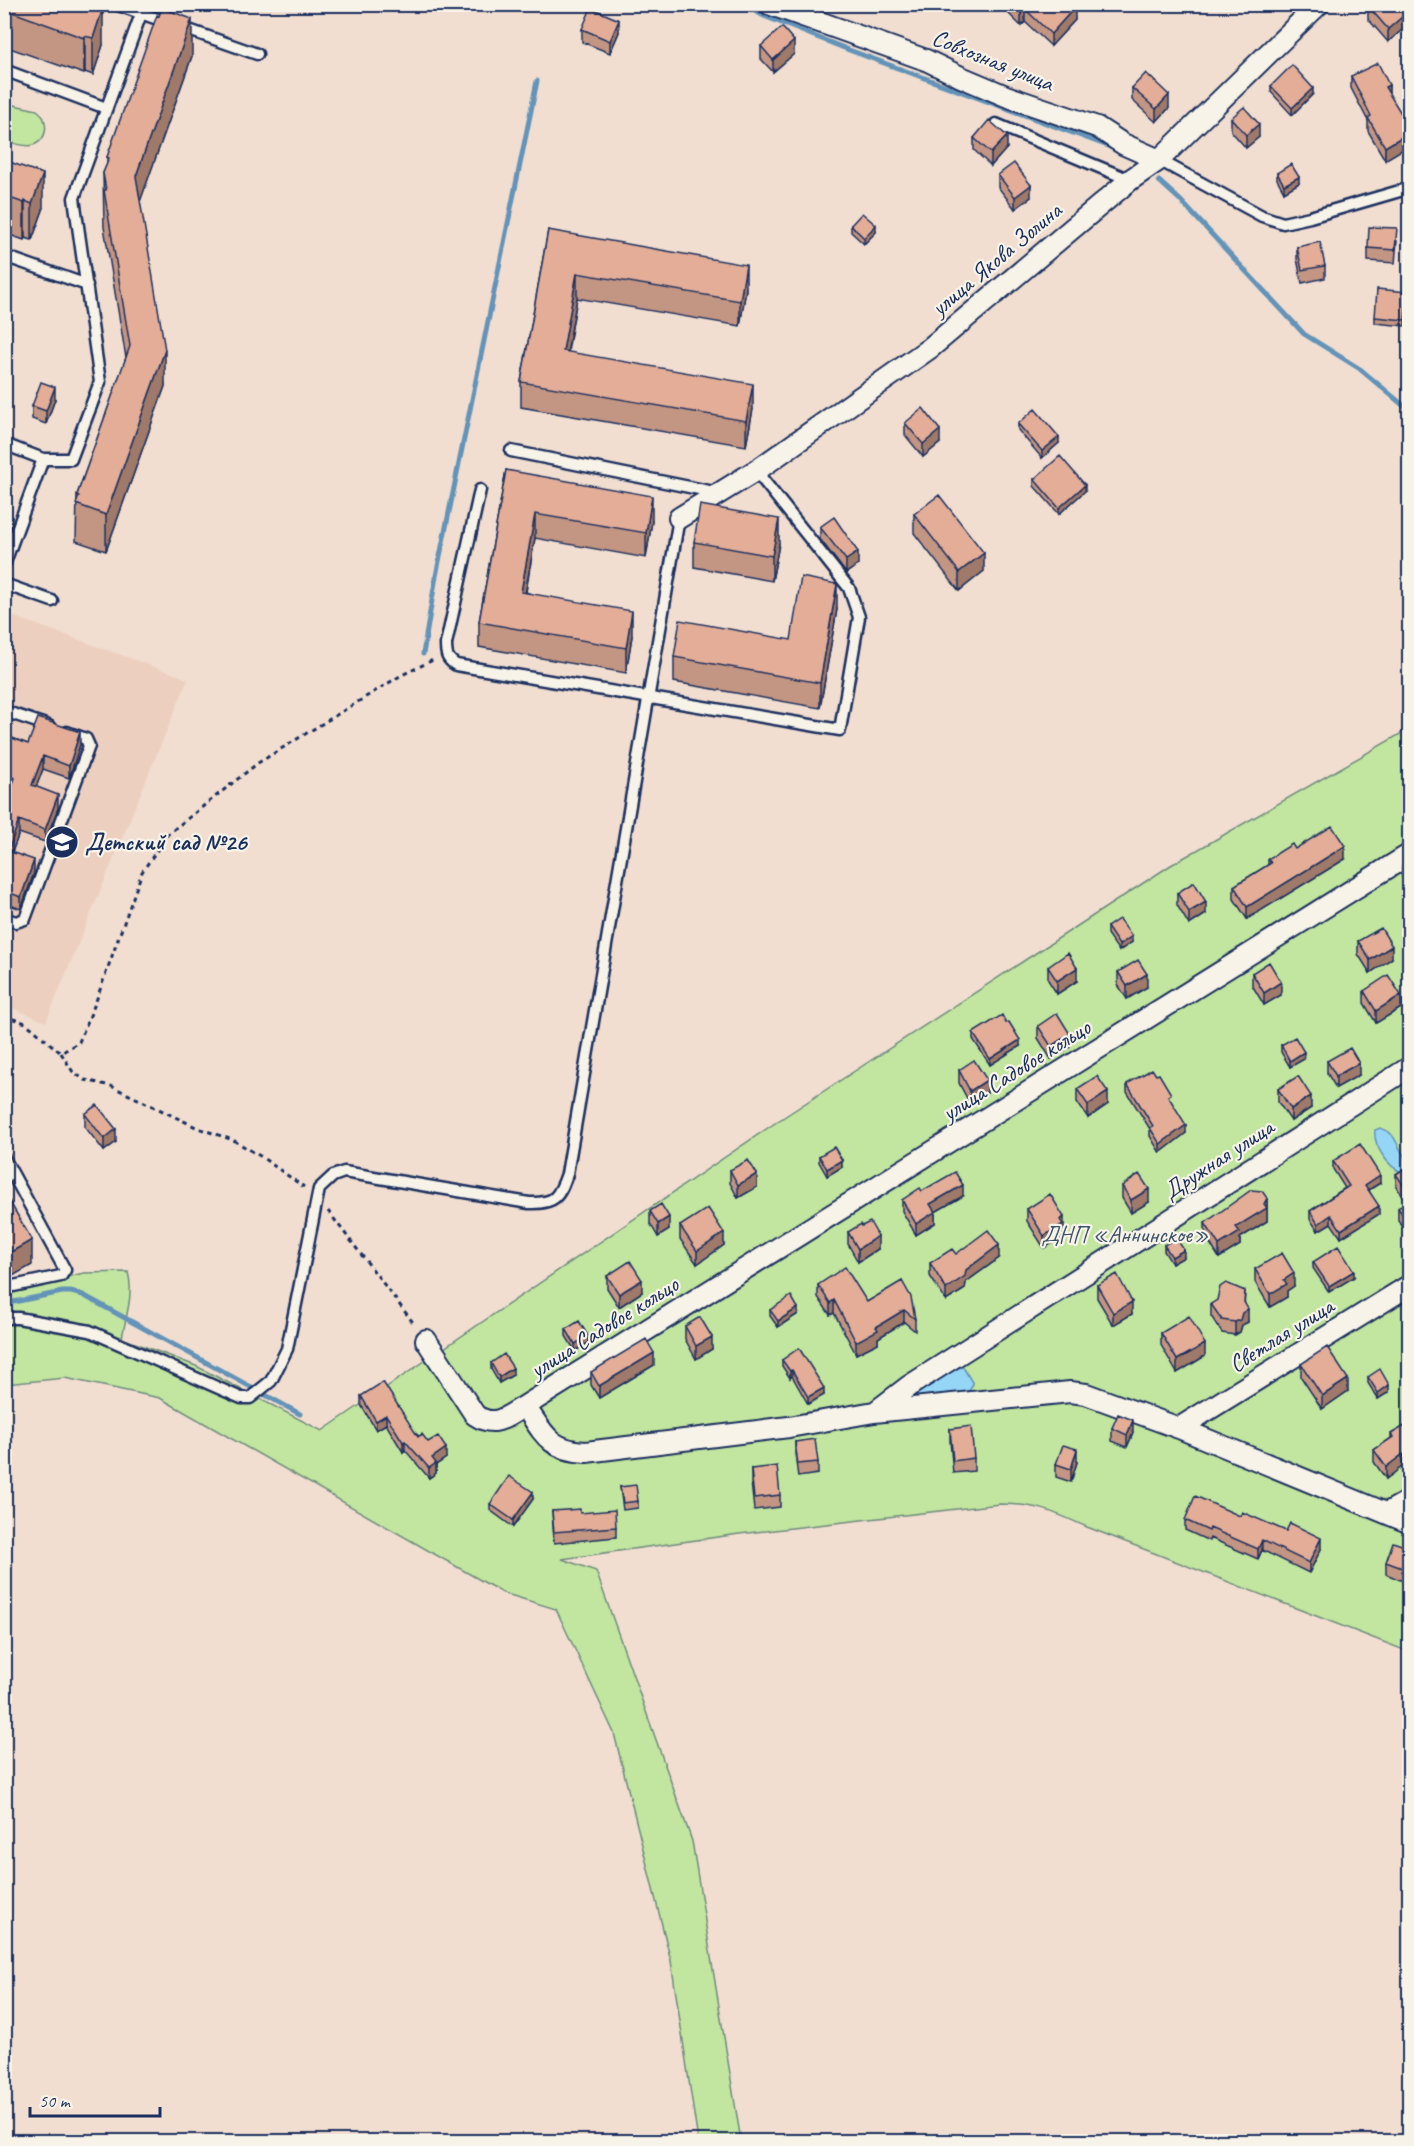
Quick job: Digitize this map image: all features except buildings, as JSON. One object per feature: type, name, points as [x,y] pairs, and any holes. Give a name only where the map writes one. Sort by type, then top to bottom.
[{"type":"street","name":"Совхозная улица","points":[[770,4],[926,60],[1006,96],[1097,127],[1123,144],[1159,159]]},
{"type":"street","name":"улица Якова Золина","points":[[679,518],[756,471],[930,348],[1130,180],[1159,159],[1319,4]]},
{"type":"street","name":"улица Садовое кольцо","points":[[1410,854],[525,1406],[546,1438],[553,1444],[573,1451],[586,1452],[789,1427],[874,1412],[1070,1392],[1086,1394],[1179,1428],[1410,1523]]},
{"type":"street","name":"Дружная улица","points":[[874,1412],[909,1386],[1410,1067]]},
{"type":"street","name":"Светлая улица","points":[[1179,1428],[1410,1285]]},
{"type":"street","points":[[426,1340],[475,1415],[488,1422],[495,1422],[525,1406]]},
{"type":"street","points":[[1388,1513],[1410,1500]]},
{"type":"lane","points":[[115,4],[257,54]]},
{"type":"lane","points":[[4,444],[43,459],[71,459],[100,382],[74,198],[141,14]]},
{"type":"lane","points":[[4,70],[106,108]]},
{"type":"lane","points":[[996,124],[1130,180]]},
{"type":"lane","points":[[1159,159],[1262,216],[1283,223],[1410,188]]},
{"type":"lane","points":[[4,256],[87,285]]},
{"type":"lane","points":[[511,451],[719,493]]},
{"type":"lane","points":[[4,565],[43,459]]},
{"type":"lane","points":[[480,490],[446,644],[449,661],[456,665],[840,730],[859,617],[855,602],[849,588],[756,471]]},
{"type":"lane","points":[[4,1318],[18,1318],[90,1331],[241,1398],[250,1398],[271,1381],[287,1349],[319,1189],[333,1176],[344,1172],[530,1203],[552,1200],[560,1194],[569,1163],[679,518]]},
{"type":"lane","points":[[4,584],[52,601]]},
{"type":"lane","points":[[4,716],[10,713],[86,739],[89,746],[25,919],[16,922],[4,918]]},
{"type":"lane","points":[[4,1158],[64,1270],[61,1276],[4,1288]]},
{"type":"path","points":[[61,1053],[79,1042],[142,872],[168,834],[258,763],[400,676],[446,654]]},
{"type":"path","points":[[4,1016],[26,1023],[61,1053],[73,1072],[85,1080],[111,1086],[198,1128],[233,1140],[260,1156],[317,1197],[403,1306],[426,1340]]},
{"type":"shaded area","name":"Детский сад №26","points":[[4,613],[188,679],[46,1022],[5,1005]]},
{"type":"green space","points":[[5,103],[37,110],[45,123],[46,129],[42,139],[33,145],[26,146],[5,141]]},
{"type":"green space","name":"ДНП «Аннинское»","points":[[1409,729],[1409,1652],[1055,1513],[1025,1505],[1000,1504],[739,1534],[562,1559],[596,1571],[692,1841],[741,2141],[698,2141],[671,1961],[614,1733],[556,1609],[503,1593],[160,1398],[65,1378],[5,1384],[4,1291],[84,1273],[128,1272],[130,1297],[122,1338],[196,1366],[322,1431],[781,1119],[1171,865]]},
{"type":"water","points":[[1380,1128],[1388,1131],[1394,1139],[1407,1162],[1409,1171],[1403,1173],[1387,1161],[1376,1143],[1375,1130]]},
{"type":"water","points":[[963,1367],[973,1384],[969,1391],[930,1398],[918,1397],[917,1394],[922,1388]]},
{"type":"waterway","points":[[743,4],[764,16],[849,50],[1116,149]]},
{"type":"waterway","points":[[423,654],[436,576],[537,81]]},
{"type":"waterway","points":[[1159,181],[1180,200],[1304,334],[1360,369],[1410,411]]},
{"type":"waterway","points":[[4,1304],[62,1292],[83,1295],[300,1414]]},
{"type":"place","name":"Детский сад №26","points":[[62,842]]}]
